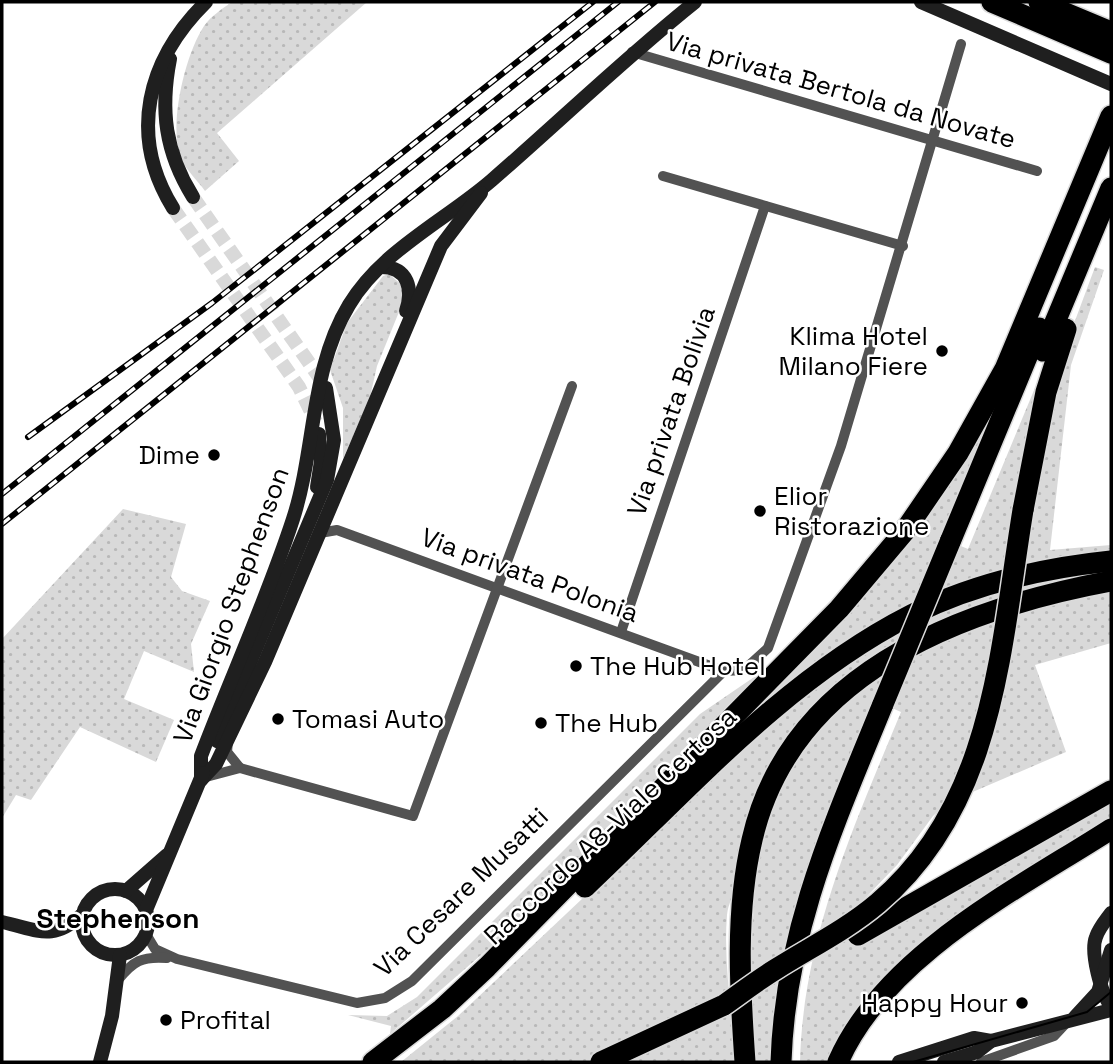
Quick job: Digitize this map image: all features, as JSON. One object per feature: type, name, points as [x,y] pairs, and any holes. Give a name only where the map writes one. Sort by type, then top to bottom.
[{"type":"highway","points":[[992,2],[1111,52]]},
{"type":"highway","points":[[1039,2],[1111,32]]},
{"type":"highway","points":[[373,1062],[442,1009],[486,967],[813,637],[904,532],[958,453],[1005,369],[1111,117]]},
{"type":"highway","points":[[794,1062],[800,989],[816,911],[839,844],[889,707],[1111,152]]},
{"type":"highway","points":[[956,544],[1111,188]]},
{"type":"highway","points":[[724,1005],[776,969],[838,933],[880,901],[922,856],[947,820],[969,777],[985,730],[1037,428],[1055,360],[1111,213]]},
{"type":"highway","name":"Raccordo A8-Viale Certosa","points":[[391,1062],[477,990],[781,703],[839,657],[912,615],[969,592],[1023,575],[1111,561]]},
{"type":"highway","points":[[745,1062],[743,904],[748,857],[768,791],[800,734],[841,691],[896,653],[993,613],[1111,581]]},
{"type":"highway","points":[[781,1062],[787,989],[806,903],[820,857],[889,707]]},
{"type":"highway","points":[[601,1062],[724,1005],[858,935],[1111,791]]},
{"type":"highway","points":[[838,1062],[867,1011],[921,955],[1111,829]]},
{"type":"street","points":[[173,208],[158,179],[147,128],[148,102],[154,79],[174,41],[206,2]]},
{"type":"street","name":"Via Giorgio Stephenson","points":[[201,780],[201,756],[293,518],[311,445],[321,374],[332,340],[351,301],[381,267],[459,202],[489,182],[632,52],[695,2]]},
{"type":"street","points":[[921,2],[1111,84]]},
{"type":"street","points":[[174,41],[163,100],[165,126],[175,164],[192,197]]},
{"type":"street","points":[[724,671],[744,670],[768,648],[841,446],[903,246],[961,44]]},
{"type":"street","name":"Via privata Bertola da Novate","points":[[632,52],[1037,171]]},
{"type":"street","points":[[663,176],[903,246]]},
{"type":"street","name":"Via Giorgio Stephenson","points":[[146,910],[201,780],[216,764],[228,738],[314,529],[382,385],[441,246],[489,182]]},
{"type":"street","name":"Via privata Bolivia","points":[[621,632],[765,206]]},
{"type":"street","points":[[381,267],[397,270],[408,280],[410,288],[406,310],[387,357],[382,385]]},
{"type":"street","points":[[201,780],[240,768],[413,816],[572,386]]},
{"type":"street","points":[[201,780],[314,529],[333,454],[333,413],[326,388]]},
{"type":"street","points":[[314,529],[319,475],[318,434]]},
{"type":"street","name":"Via privata Polonia","points":[[314,529],[337,530],[724,671]]},
{"type":"street","name":"Via Cesare Musatti","points":[[146,934],[155,949],[177,959],[347,1001],[376,1001],[395,994],[412,981],[724,671]]},
{"type":"street","points":[[228,738],[228,752],[240,768]]},
{"type":"street","name":"Via Giorgio Stephenson","points":[[126,891],[170,852]]},
{"type":"street","points":[[2,922],[50,933],[67,929],[98,894],[110,889],[126,891],[141,901],[146,910],[146,934],[139,945],[120,955],[109,954],[91,944],[85,935],[83,914]]},
{"type":"street","points":[[944,1062],[977,1051],[991,1041],[1111,1008],[1101,987],[1095,942],[1111,913]]},
{"type":"street","points":[[899,1062],[1054,1036],[1087,1007],[1101,987],[1111,950]]},
{"type":"street","points":[[100,1062],[118,980],[120,955]]},
{"type":"street","name":"Via Cesare Musatti","points":[[118,980],[130,965],[142,958],[177,959]]},
{"type":"shaded area","points":[[232,2],[367,2],[217,133],[239,161],[205,191],[180,156],[176,126],[178,108],[185,71],[197,39],[210,19]]},
{"type":"shaded area","points":[[1095,267],[1104,270],[1071,365],[1050,550],[1111,545],[1111,552],[1024,564],[878,623],[803,671],[676,788],[843,614],[1031,324],[944,539],[968,549],[1057,335],[1063,353]]},
{"type":"shaded area","points":[[389,274],[403,286],[403,302],[377,366],[370,397],[343,459],[343,408],[330,370],[347,323],[383,276]]},
{"type":"shaded area","points":[[123,509],[186,524],[171,577],[182,591],[210,601],[191,644],[194,672],[144,651],[124,699],[174,720],[156,762],[80,727],[31,800],[16,795],[2,818],[2,639]]},
{"type":"shaded area","points":[[1111,572],[900,641],[865,661],[834,685],[808,711],[786,741],[768,773],[754,808],[728,911],[726,952],[735,1062],[401,1062],[458,1016],[779,713],[862,650],[959,603],[1053,575]]},
{"type":"shaded area","points":[[1111,587],[1111,643],[1035,665],[1066,752],[947,803],[933,816],[897,865],[850,914],[863,943],[1111,801],[1111,823],[958,921],[830,1062],[800,1062],[803,1016],[821,926],[849,840],[901,712],[878,702],[830,820],[776,1062],[752,1062],[751,957],[756,864],[764,826],[796,753],[851,692],[953,634]]},
{"type":"shaded area","points":[[760,673],[488,949],[390,1034],[391,1026],[348,1015],[387,1016],[417,997],[700,714]]},
{"type":"tunnel","points":[[193,197],[326,387]]},
{"type":"tunnel","points":[[173,208],[299,387],[316,422]]},
{"type":"tram line","points":[[913,1062],[1087,1012],[1111,992]]},
{"type":"railway","points":[[28,437],[212,303],[593,2]]},
{"type":"railway","points":[[2,494],[618,2]]},
{"type":"railway","points":[[2,524],[655,2]]},
{"type":"place","name":"Klima Hotel Milano Fiere","points":[[942,351]]},
{"type":"place","name":"Dime","points":[[214,455]]},
{"type":"place","name":"Elior Ristorazione","points":[[760,511]]},
{"type":"place","name":"The Hub Hotel","points":[[576,666]]},
{"type":"place","name":"Tomasi Auto","points":[[278,719]]},
{"type":"place","name":"The Hub","points":[[541,723]]},
{"type":"place","name":"Happy Hour","points":[[1022,1003]]},
{"type":"place","name":"Profital","points":[[166,1020]]},
{"type":"district","name":"Stephenson","points":[[118,918]]}]
